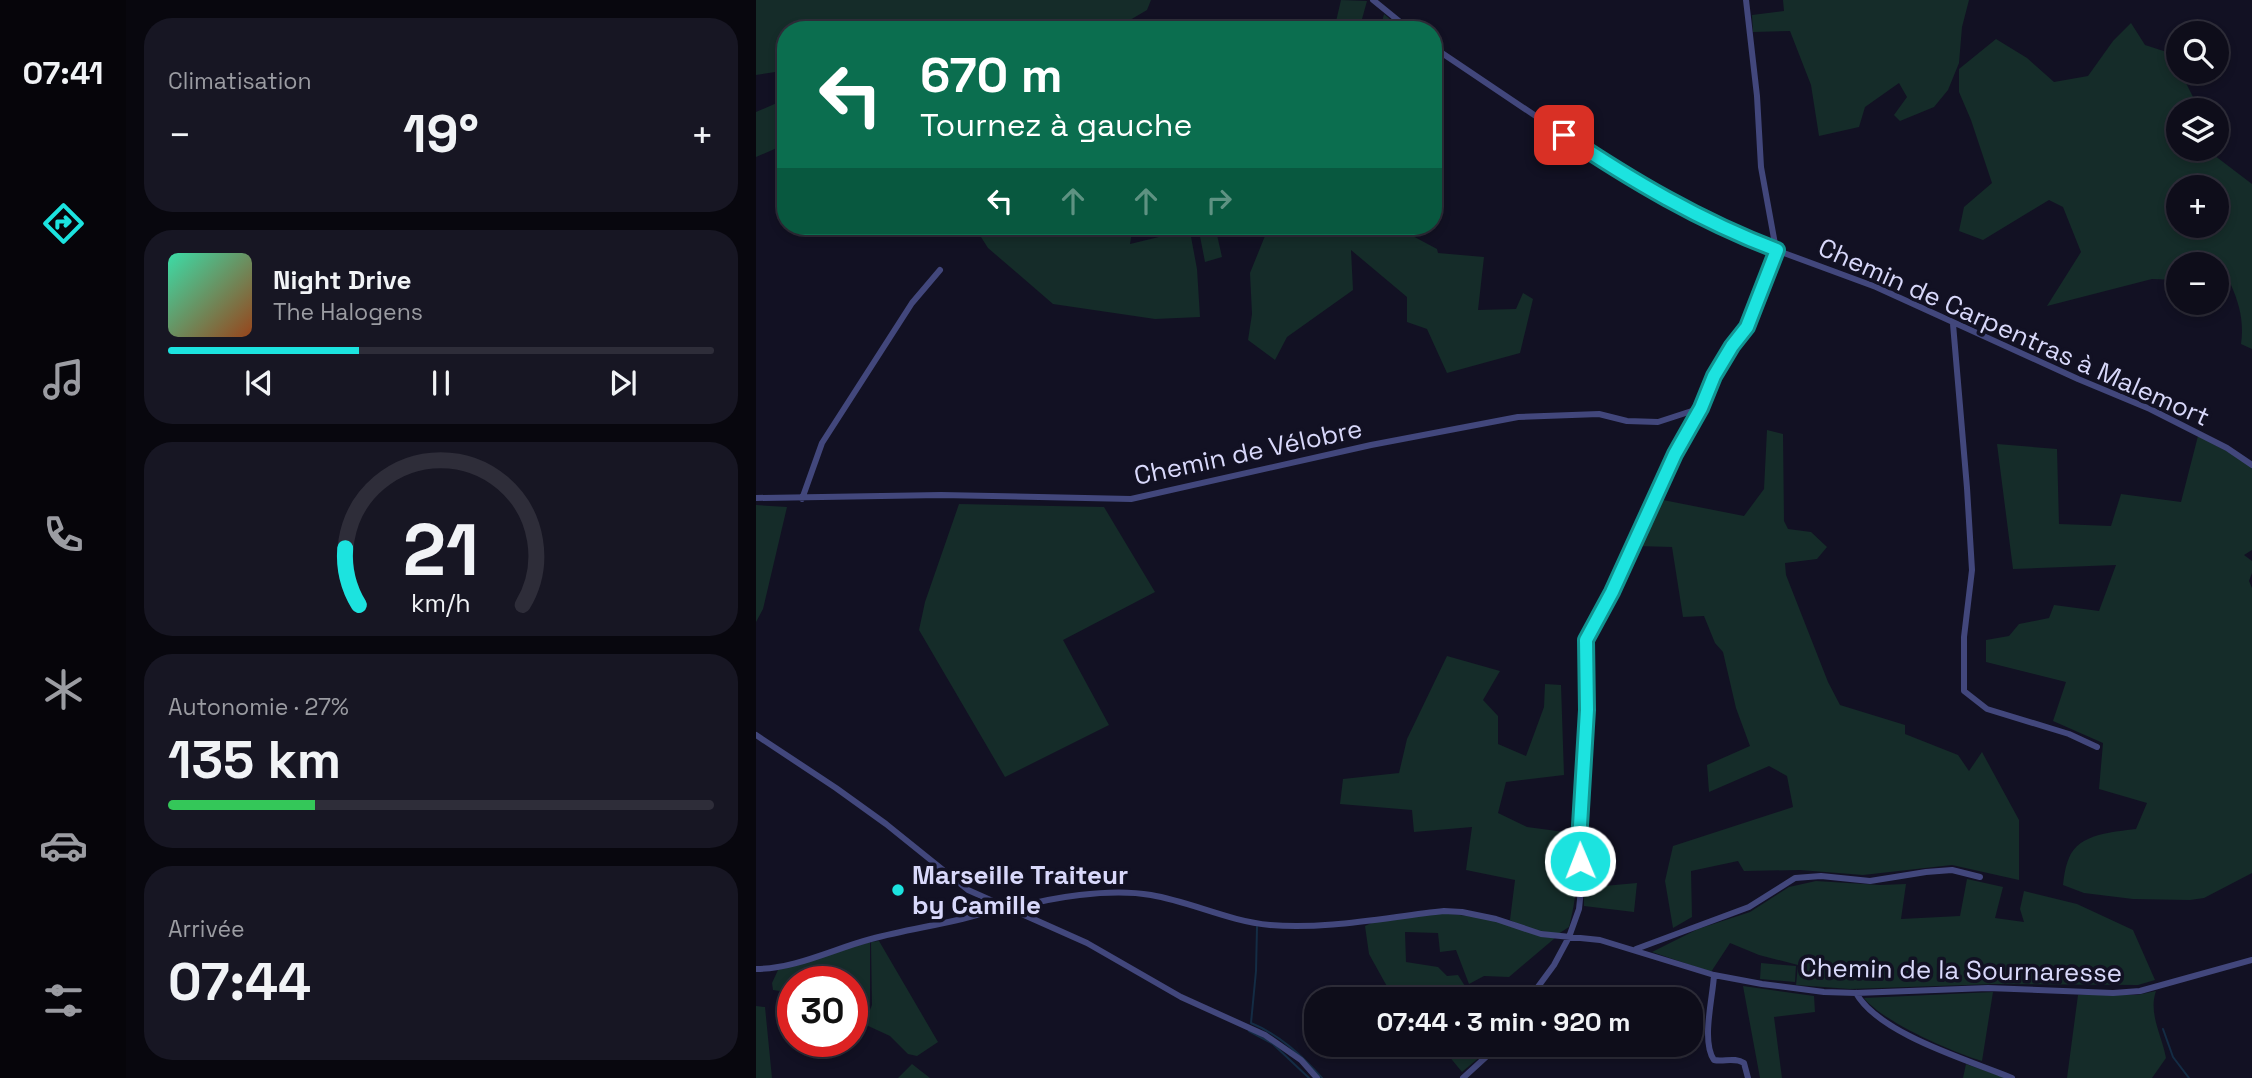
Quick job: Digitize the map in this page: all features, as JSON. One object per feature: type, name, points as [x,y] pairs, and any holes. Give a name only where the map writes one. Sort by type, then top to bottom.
[{"type":"street","points":[[1373,0],[1399,21]]},
{"type":"street","points":[[1538,987],[1569,937],[1579,909],[1582,880],[1579,842],[1587,710],[1586,640],[1639,537],[1682,439],[1701,408],[1714,376],[1747,327],[1775,249],[1761,167],[1758,96],[1746,0]]},
{"type":"street","name":"Chemin de Carpentras à Malemort","points":[[1442,54],[1630,178],[1691,213],[1775,249],[1876,287],[1953,324],[2150,409],[2220,443],[2252,465]]},
{"type":"street","points":[[802,499],[822,443],[912,303],[940,270]]},
{"type":"street","points":[[1953,324],[1972,570],[1964,637],[1964,691],[1987,709],[2069,734],[2097,747]]},
{"type":"street","name":"Chemin de Vélobre","points":[[756,498],[954,495],[1131,499],[1371,445],[1518,418],[1599,414],[1628,421],[1658,422],[1701,408]]},
{"type":"street","points":[[756,735],[886,824],[968,890],[1087,943],[1181,997],[1280,1043],[1317,1078]]},
{"type":"street","points":[[1635,949],[1749,907],[1795,878],[1821,876],[1870,881],[1952,870],[1980,877]]},
{"type":"street","name":"Chemin de la Sournaresse","points":[[756,969],[776,968],[873,938],[950,923],[1006,908],[1075,897],[1126,893],[1151,895],[1224,917],[1265,925],[1311,926],[1453,911],[1496,919],[1541,934],[1600,940],[1714,975],[1797,989],[1856,993],[1988,988],[2113,993],[2140,991],[2252,960]]},
{"type":"street","points":[[1714,975],[1709,1027],[1710,1055],[1714,1060],[1739,1060],[1744,1063],[1748,1078]]},
{"type":"street","points":[[1856,993],[1860,1001],[1879,1019],[1920,1041],[2012,1078]]},
{"type":"street","points":[[1463,1078],[1487,1057]]},
{"type":"green space","points":[[756,0],[1151,0],[1147,10],[1128,21],[777,21],[777,72],[756,75]]},
{"type":"green space","points":[[1341,0],[1367,1],[1361,21],[1336,21]]},
{"type":"green space","points":[[1783,0],[1969,0],[1962,27],[1959,63],[1948,90],[1934,107],[1900,121],[1894,115],[1907,97],[1899,83],[1865,107],[1859,127],[1819,136],[1811,85],[1790,31],[1753,32],[1752,15],[1784,11]]},
{"type":"green space","points":[[1384,14],[1392,21],[1382,21]]},
{"type":"green space","points":[[2131,23],[2145,45],[2166,52],[2166,84],[2186,84],[2194,98],[2166,98],[2166,161],[2222,161],[2252,184],[2252,349],[2241,344],[2242,321],[2237,300],[2229,285],[2229,252],[2166,252],[2166,280],[2152,279],[2047,306],[2081,252],[2063,207],[2049,200],[1983,240],[1959,231],[1964,207],[1992,183],[1959,92],[1959,69],[1996,39],[2027,58],[2054,82],[2088,76],[2113,41]]},
{"type":"green space","points":[[777,103],[777,148],[756,157],[756,112]]},
{"type":"green space","points":[[980,235],[1132,235],[1130,244],[1165,235],[1191,235],[1197,269],[1200,317],[1155,319],[1053,304],[988,248]]},
{"type":"green space","points":[[1200,235],[1217,235],[1222,257],[1205,262]]},
{"type":"green space","points":[[1265,235],[1411,235],[1437,249],[1438,253],[1484,257],[1478,310],[1516,309],[1523,293],[1533,299],[1520,353],[1447,373],[1427,329],[1407,322],[1407,297],[1351,250],[1353,290],[1287,337],[1275,360],[1248,340],[1252,314],[1250,273]]},
{"type":"green space","points":[[1767,430],[1783,434],[1784,521],[1788,529],[1811,532],[1827,547],[1817,559],[1785,563],[1786,575],[1828,682],[1840,705],[1905,725],[1905,734],[1958,755],[1969,771],[1982,752],[2019,820],[2019,880],[1952,865],[1863,875],[1800,870],[1744,871],[1738,861],[1691,871],[1692,917],[1673,928],[1665,881],[1673,846],[1793,807],[1787,776],[1769,766],[1709,792],[1707,765],[1750,746],[1736,708],[1723,652],[1715,643],[1704,616],[1683,617],[1672,547],[1637,546],[1658,499],[1744,516],[1764,489]]},
{"type":"green space","points":[[2198,436],[2252,468],[2252,550],[2244,555],[2252,561],[2249,581],[2252,588],[2252,873],[2204,898],[2190,900],[2133,899],[2084,893],[2063,885],[2069,858],[2074,850],[2081,843],[2098,835],[2136,829],[2147,803],[2099,789],[2103,743],[2053,721],[2066,682],[1986,662],[1986,640],[2009,636],[2019,624],[2049,618],[2054,605],[2099,611],[2116,565],[2013,569],[1997,444],[2057,449],[2059,524],[2111,526],[2121,494],[2181,502]]},
{"type":"green space","points":[[959,504],[1104,507],[1155,592],[1063,640],[1109,725],[1005,777],[919,630],[925,602]]},
{"type":"green space","points":[[756,505],[787,507],[763,609],[756,622]]},
{"type":"green space","points":[[1447,656],[1500,671],[1483,700],[1498,716],[1498,744],[1526,756],[1544,707],[1545,684],[1561,685],[1564,775],[1506,782],[1498,813],[1527,827],[1572,833],[1576,890],[1569,927],[1558,934],[1525,928],[1510,920],[1515,880],[1466,870],[1472,827],[1414,832],[1412,810],[1340,804],[1343,779],[1399,773],[1407,739]]},
{"type":"green space","points":[[1583,850],[1604,886],[1637,883],[1634,912],[1584,906]]},
{"type":"green space","points":[[1967,879],[2003,887],[1995,918],[2024,922],[2020,909],[2024,891],[2077,904],[2133,930],[2155,980],[2138,985],[1995,984],[1850,989],[1796,985],[1798,965],[1759,955],[1730,943],[1711,972],[1652,952],[1698,929],[1750,912],[1789,887],[1816,881],[1906,884],[1901,919],[1960,916]]},
{"type":"green space","points":[[1443,913],[1484,918],[1555,938],[1509,977],[1484,976],[1469,984],[1456,950],[1440,952],[1438,933],[1405,932],[1406,962],[1438,967],[1447,976],[1458,975],[1466,987],[1387,987],[1369,954],[1365,926],[1378,920]]},
{"type":"green space","points":[[879,941],[938,1042],[917,1056],[908,1054],[890,1036],[868,1026],[868,1014],[872,1005],[871,942]]},
{"type":"green space","points":[[870,942],[868,1008],[868,966],[791,966]]},
{"type":"green space","points":[[1761,963],[1796,966],[1795,982],[1760,979]]},
{"type":"green space","points":[[777,972],[777,991],[773,990],[772,983]]},
{"type":"green space","points":[[1743,986],[1814,996],[1815,1012],[1774,1017],[1782,1078],[1760,1078]]},
{"type":"green space","points":[[2156,991],[2155,1016],[2166,1058],[2152,1078],[2067,1078],[2078,995],[2137,995]]},
{"type":"green space","points":[[1993,992],[1982,1061],[1902,1026],[1886,1017],[1864,998]]},
{"type":"green space","points":[[756,1006],[765,1007],[772,1078],[756,1078]]},
{"type":"green space","points":[[1450,1057],[1480,1057],[1462,1072]]},
{"type":"green space","points":[[912,1064],[930,1078],[898,1078]]},
{"type":"green space","points":[[1966,1064],[2006,1078],[1963,1078]]},
{"type":"waterway","points":[[1257,927],[1251,1023],[1290,1046],[1322,1078]]},
{"type":"waterway","points":[[2163,1029],[2173,1057],[2189,1078]]},
{"type":"waterway","points":[[1249,1031],[1273,1044],[1309,1078]]},
{"type":"place","name":"Marseille Traiteur by Camille","points":[[898,890]]},
{"type":"route","points":[[1564,135],[1681,208],[1777,250],[1747,327],[1714,376],[1701,408],[1675,454],[1639,537],[1586,640],[1584,652],[1588,694],[1580,861]]}]
